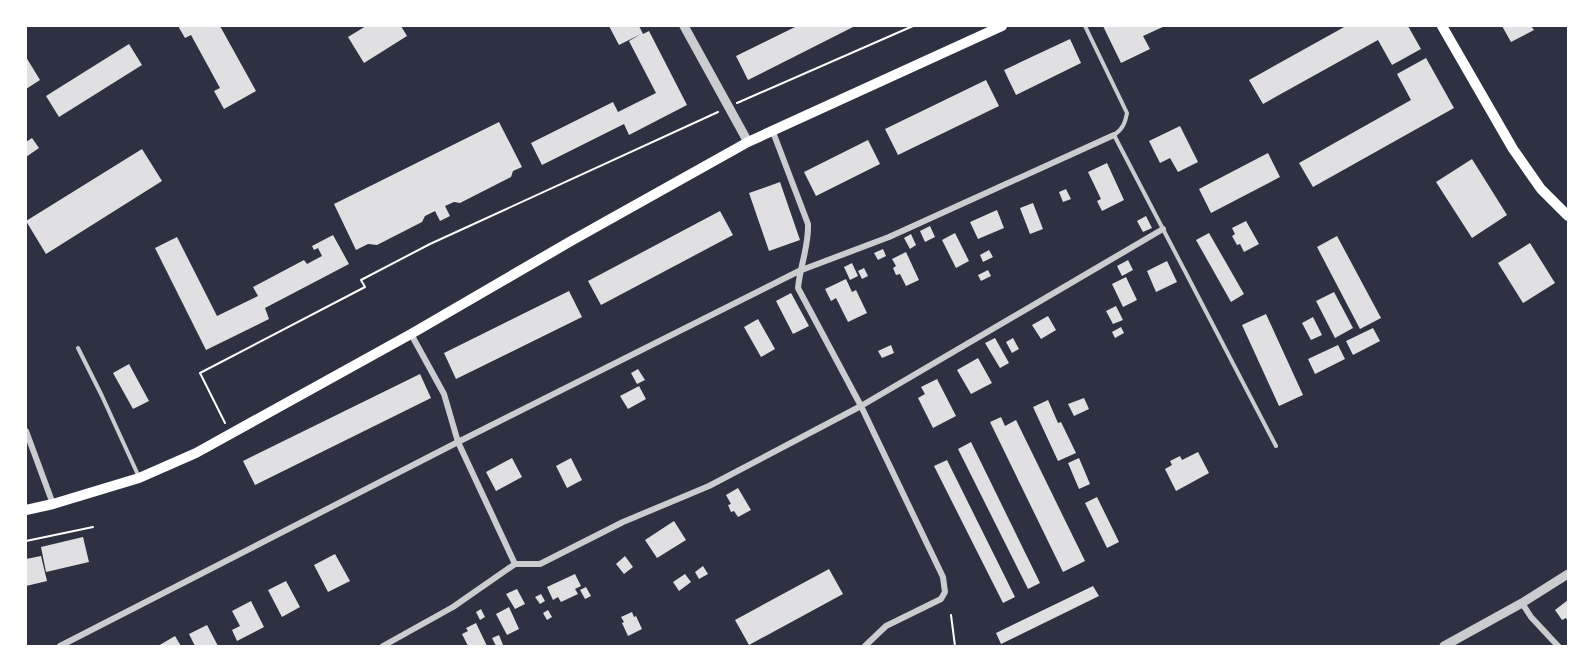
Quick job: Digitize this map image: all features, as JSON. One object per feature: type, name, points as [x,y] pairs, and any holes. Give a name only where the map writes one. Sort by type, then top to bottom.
[{"type":"main road","points":[[26,510],[139,478],[195,453],[411,334],[748,142],[1002,26]]},
{"type":"main road","points":[[1442,26],[1513,149],[1541,189],[1569,216]]},
{"type":"street","points":[[684,26],[748,142]]},
{"type":"street","points":[[773,132],[808,224],[808,236],[799,271],[798,288],[861,406],[943,577],[945,592],[941,599],[886,626],[865,646]]},
{"type":"street","points":[[60,646],[458,442],[799,271],[889,237],[1114,135]]},
{"type":"street","points":[[384,646],[453,607],[515,564],[540,564],[623,522],[708,486],[861,406],[1163,229]]},
{"type":"street","points":[[411,334],[444,394],[458,442],[515,564]]},
{"type":"street","points":[[26,432],[53,504]]},
{"type":"street","points":[[1444,646],[1569,574]]},
{"type":"street","points":[[1522,603],[1531,617],[1558,646]]},
{"type":"lane","points":[[1085,26],[1126,113],[1125,122],[1114,135],[1276,446]]},
{"type":"lane","points":[[78,348],[139,478]]},
{"type":"path","points":[[230,433],[200,373],[365,287],[361,280],[430,244],[729,106],[913,26]]},
{"type":"path","points":[[26,542],[93,527]]},
{"type":"path","points":[[951,615],[955,646]]},
{"type":"building","points":[[178,26],[220,26],[256,91],[224,109],[214,91],[220,88],[191,35],[185,38]]},
{"type":"building","points":[[366,26],[401,26],[407,36],[364,63],[348,37]]},
{"type":"building","points":[[609,26],[639,26],[643,34],[649,31],[687,105],[629,135],[624,124],[542,165],[531,143],[613,102],[618,112],[656,93],[629,41],[641,34],[619,45]]},
{"type":"building","points":[[797,26],[855,26],[748,80],[736,56]]},
{"type":"building","points":[[1103,26],[1165,26],[1143,36],[1150,49],[1121,63]]},
{"type":"building","points":[[1346,26],[1408,26],[1421,49],[1392,65],[1378,40],[1263,104],[1249,80]]},
{"type":"building","points":[[1502,26],[1531,26],[1534,30],[1511,42]]},
{"type":"building","points":[[1070,39],[1081,63],[1016,95],[1004,70]]},
{"type":"building","points":[[129,44],[142,65],[59,117],[46,96]]},
{"type":"building","points":[[26,57],[40,80],[26,89]]},
{"type":"building","points":[[1426,58],[1454,108],[1313,187],[1299,163],[1411,100],[1397,74]]},
{"type":"building","points":[[986,80],[999,106],[898,155],[885,129]]},
{"type":"building","points":[[499,122],[522,167],[513,171],[511,177],[460,203],[454,202],[445,206],[450,216],[440,221],[435,211],[425,216],[422,222],[377,245],[368,244],[356,250],[334,204]]},
{"type":"building","points":[[1180,126],[1198,162],[1178,172],[1170,158],[1160,163],[1149,141]]},
{"type":"building","points":[[32,138],[39,148],[26,157],[26,142]]},
{"type":"building","points":[[868,140],[880,164],[816,196],[804,172]]},
{"type":"building","points":[[142,149],[162,181],[46,254],[26,221]]},
{"type":"building","points":[[1268,153],[1280,177],[1211,213],[1199,189]]},
{"type":"building","points":[[1472,159],[1507,215],[1472,238],[1436,182]]},
{"type":"building","points":[[1107,163],[1124,200],[1102,211],[1097,201],[1101,199],[1088,172]]},
{"type":"building","points":[[780,182],[800,240],[769,251],[749,193]]},
{"type":"building","points":[[1066,189],[1071,199],[1063,202],[1059,192]]},
{"type":"building","points":[[1033,203],[1043,229],[1030,234],[1020,208]]},
{"type":"building","points":[[997,210],[1004,228],[978,239],[970,222]]},
{"type":"building","points":[[720,211],[733,235],[601,305],[588,281]]},
{"type":"building","points":[[1146,216],[1152,228],[1143,232],[1137,221]]},
{"type":"building","points":[[1246,221],[1259,244],[1244,252],[1232,236],[1235,234],[1232,228]]},
{"type":"building","points":[[930,226],[935,237],[925,242],[920,231]]},
{"type":"building","points":[[955,233],[969,261],[956,268],[942,240]]},
{"type":"building","points":[[1209,233],[1244,294],[1231,302],[1196,240]]},
{"type":"building","points":[[911,234],[916,245],[910,249],[904,238]]},
{"type":"building","points":[[333,235],[349,264],[265,308],[269,319],[206,350],[155,248],[177,237],[217,316],[258,296],[253,287],[304,260],[307,264],[322,256],[318,248],[314,250],[312,246]]},
{"type":"building","points":[[1337,236],[1381,318],[1360,329],[1317,247]]},
{"type":"building","points":[[1530,243],[1555,283],[1523,303],[1498,263]]},
{"type":"building","points":[[883,249],[886,256],[878,260],[874,253]]},
{"type":"building","points":[[989,250],[993,257],[983,262],[980,255]]},
{"type":"building","points":[[906,252],[919,280],[906,286],[900,274],[896,275],[893,268],[896,266],[892,259]]},
{"type":"building","points":[[1128,260],[1133,270],[1122,276],[1117,266]]},
{"type":"building","points":[[1167,261],[1177,282],[1156,292],[1147,271]]},
{"type":"building","points":[[852,263],[858,276],[850,280],[844,267]]},
{"type":"building","points":[[864,268],[868,276],[862,279],[858,271]]},
{"type":"building","points":[[988,270],[991,276],[981,281],[978,275]]},
{"type":"building","points":[[1126,277],[1137,300],[1123,307],[1112,284]]},
{"type":"building","points":[[846,279],[852,292],[856,290],[867,313],[848,322],[836,298],[831,301],[825,289]]},
{"type":"building","points":[[569,291],[582,317],[456,379],[444,353]]},
{"type":"building","points":[[1334,292],[1353,328],[1335,338],[1316,301]]},
{"type":"building","points":[[791,293],[809,326],[793,334],[776,301]]},
{"type":"building","points":[[1116,306],[1123,320],[1113,324],[1106,311]]},
{"type":"building","points":[[1266,314],[1303,395],[1279,406],[1242,325]]},
{"type":"building","points":[[1048,316],[1056,330],[1041,339],[1032,325]]},
{"type":"building","points":[[1313,317],[1322,335],[1311,340],[1302,323]]},
{"type":"building","points":[[758,319],[775,349],[761,357],[744,327]]},
{"type":"building","points":[[1121,327],[1124,333],[1115,338],[1112,332]]},
{"type":"building","points":[[1373,328],[1380,341],[1353,355],[1346,341]]},
{"type":"building","points":[[995,338],[1009,363],[1000,368],[985,343]]},
{"type":"building","points":[[1013,338],[1019,349],[1012,353],[1006,342]]},
{"type":"building","points":[[891,345],[894,353],[882,358],[878,351]]},
{"type":"building","points":[[1338,345],[1345,359],[1315,374],[1308,359]]},
{"type":"building","points":[[978,358],[992,383],[971,394],[957,370]]},
{"type":"building","points":[[129,364],[149,401],[133,409],[113,373]]},
{"type":"building","points":[[638,369],[645,380],[637,384],[631,373]]},
{"type":"building","points":[[420,374],[431,398],[255,485],[243,461]]},
{"type":"building","points":[[937,379],[956,416],[933,428],[918,398],[925,394],[921,387]]},
{"type":"building","points":[[639,386],[646,399],[628,409],[620,396]]},
{"type":"building","points":[[1084,398],[1089,409],[1074,416],[1068,404]]},
{"type":"building","points":[[1048,400],[1058,423],[1061,422],[1076,453],[1058,461],[1033,407]]},
{"type":"building","points":[[1001,417],[1005,426],[1016,420],[1085,561],[1063,572],[990,422]]},
{"type":"building","points":[[971,442],[1040,583],[1028,589],[958,449]]},
{"type":"building","points":[[1198,452],[1209,473],[1176,491],[1165,469],[1172,465],[1170,461],[1180,456],[1182,460]]},
{"type":"building","points":[[512,458],[522,477],[496,491],[486,472]]},
{"type":"building","points":[[571,458],[582,480],[567,488],[556,466]]},
{"type":"building","points":[[1079,458],[1090,484],[1079,489],[1068,463]]},
{"type":"building","points":[[947,460],[1015,597],[1003,603],[934,466]]},
{"type":"building","points":[[738,488],[751,510],[738,517],[734,511],[731,512],[728,505],[731,504],[726,495]]},
{"type":"building","points":[[1097,497],[1119,542],[1107,548],[1085,503]]},
{"type":"building","points":[[674,521],[686,540],[657,558],[645,540]]},
{"type":"building","points":[[83,537],[89,562],[46,572],[41,547]]},
{"type":"building","points":[[335,554],[350,581],[328,592],[314,565]]},
{"type":"building","points":[[41,556],[47,581],[26,586],[26,559]]},
{"type":"building","points":[[625,556],[633,567],[624,574],[616,564]]},
{"type":"building","points":[[703,566],[708,574],[699,579],[695,572]]},
{"type":"building","points":[[829,569],[843,594],[749,645],[735,620]]},
{"type":"building","points":[[575,574],[581,586],[575,589],[578,594],[561,602],[558,597],[553,600],[547,587]]},
{"type":"building","points":[[685,574],[691,582],[679,591],[673,582]]},
{"type":"building","points":[[286,581],[300,607],[282,617],[268,590]]},
{"type":"building","points":[[1093,586],[1099,596],[1001,644],[996,633]]},
{"type":"building","points":[[586,587],[591,596],[585,599],[580,590]]},
{"type":"building","points":[[517,589],[525,604],[515,609],[506,594]]},
{"type":"building","points":[[541,594],[545,601],[540,604],[535,597]]},
{"type":"building","points":[[1568,600],[1568,622],[1566,618],[1562,620],[1555,610]]},
{"type":"building","points":[[251,601],[264,627],[237,641],[232,630],[240,626],[232,611]]},
{"type":"building","points":[[509,607],[519,629],[507,635],[496,614]]},
{"type":"building","points":[[481,609],[485,617],[480,620],[476,612]]},
{"type":"building","points":[[548,610],[552,617],[547,620],[543,613]]},
{"type":"building","points":[[632,612],[642,629],[628,636],[621,617]]},
{"type":"building","points":[[476,623],[487,646],[468,646],[462,634],[468,631],[466,628]]},
{"type":"building","points":[[207,625],[218,646],[195,646],[189,634]]},
{"type":"building","points":[[499,635],[503,645],[496,646],[492,638]]},
{"type":"building","points":[[175,636],[181,646],[158,646]]}]
